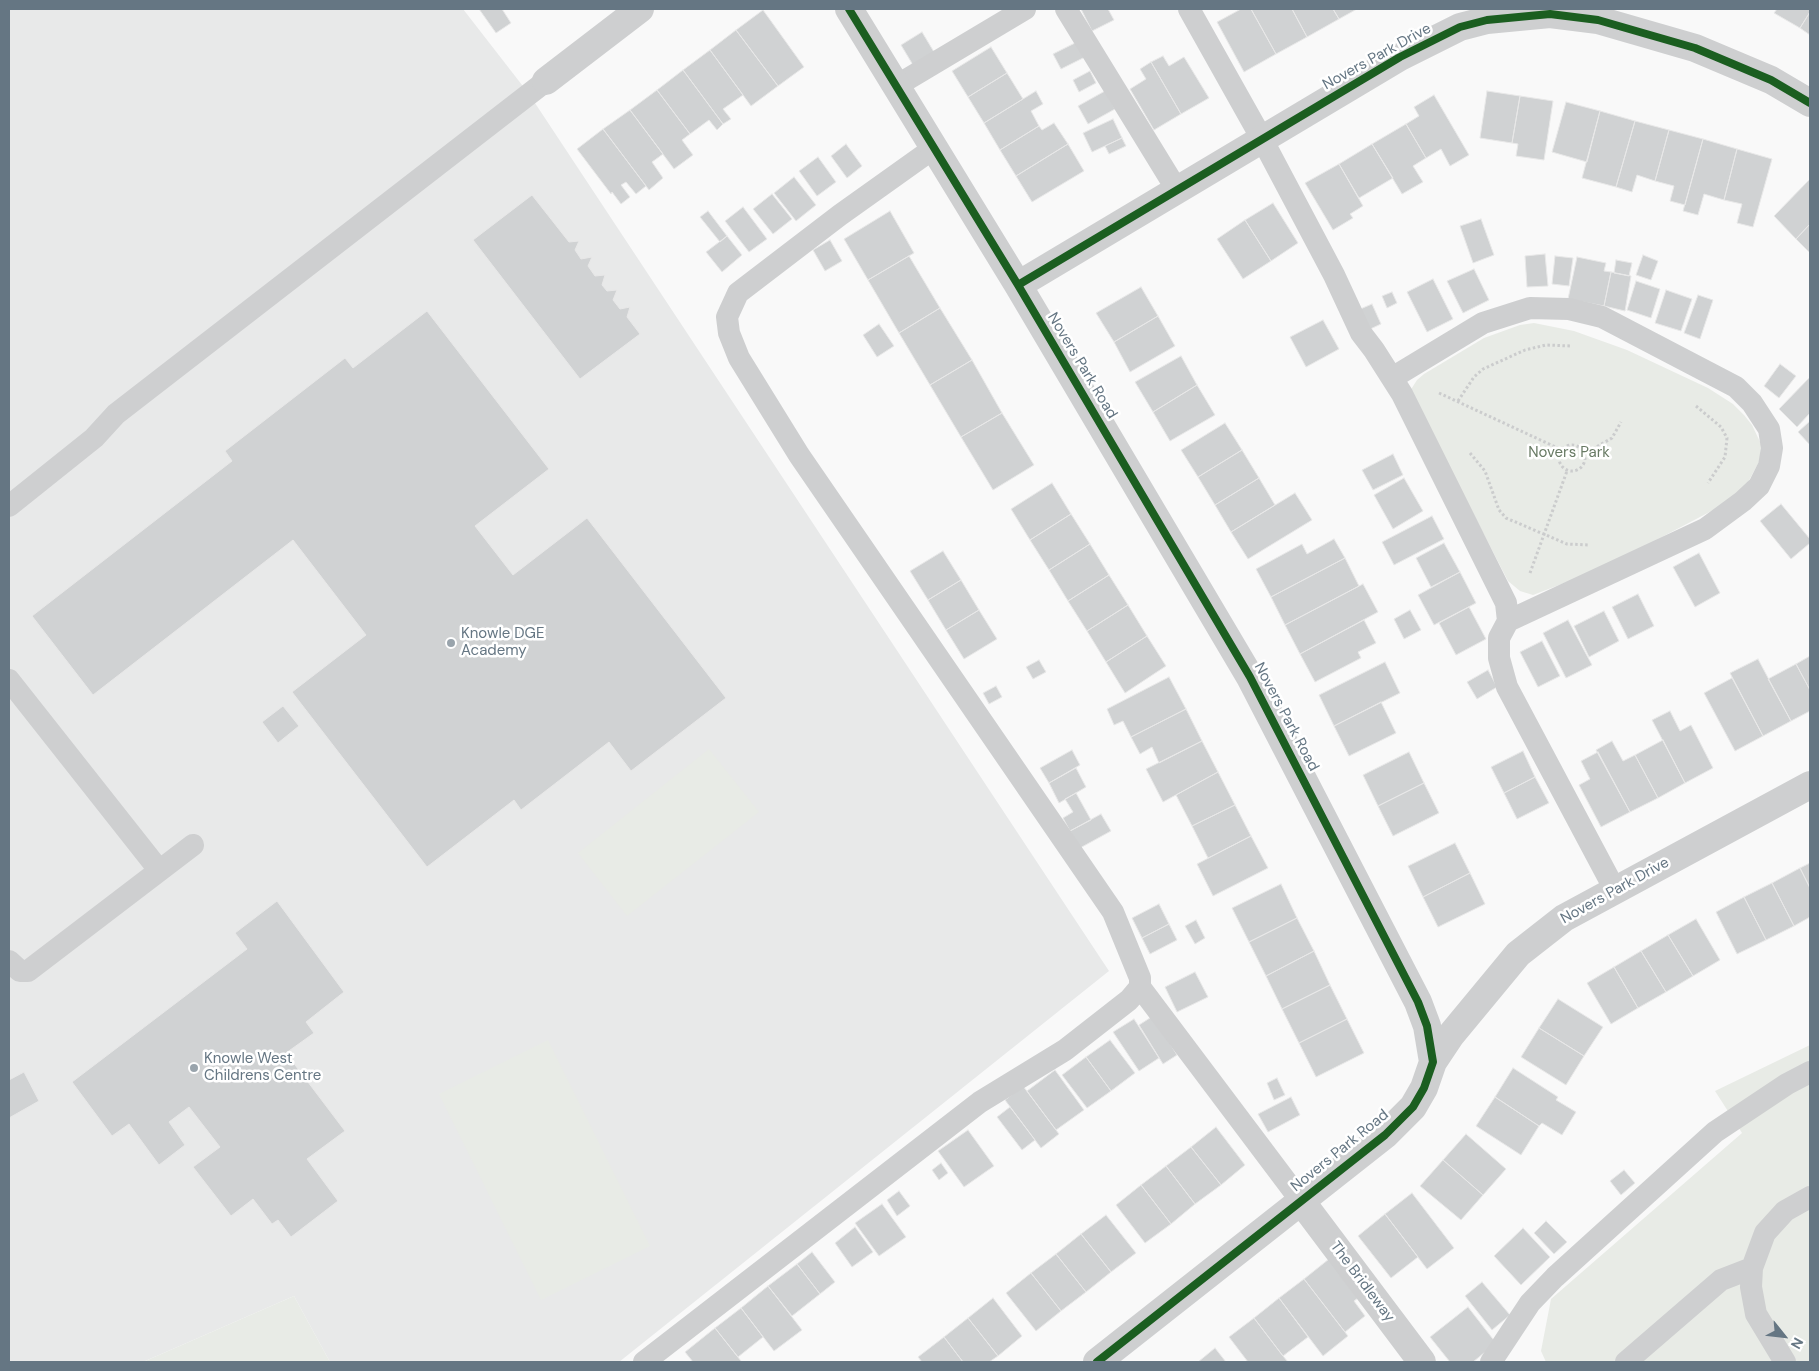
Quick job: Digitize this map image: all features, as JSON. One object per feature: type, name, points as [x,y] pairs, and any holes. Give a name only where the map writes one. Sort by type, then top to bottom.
[{"type":"street","points":[[546,81],[640,9]]},
{"type":"street","name":"Novers Park Road","points":[[849,9],[1018,286],[1250,677],[1418,1002],[1427,1026],[1433,1062],[1424,1088],[1413,1107],[1385,1135],[1097,1362]]},
{"type":"street","name":"Novers Park Drive","points":[[1018,286],[1400,57],[1460,28],[1486,20],[1515,15],[1559,15],[1598,20],[1639,30],[1695,48],[1771,80],[1810,102]]},
{"type":"street","name":"Novers Park Drive","points":[[1433,1062],[1452,1035],[1518,954],[1564,918],[1810,785]]},
{"type":"street","name":"The Bridleway","points":[[1301,1201],[1422,1362]]},
{"type":"lane","points":[[896,86],[1025,9]]},
{"type":"lane","points":[[1066,9],[1177,190]]},
{"type":"lane","points":[[1189,9],[1262,139],[1334,275],[1361,333],[1397,386],[1506,602],[1510,620]]},
{"type":"lane","points":[[9,506],[94,438],[116,414],[546,81]]},
{"type":"lane","points":[[934,148],[840,215],[738,294],[727,316],[730,334],[739,358],[798,455],[1113,912],[1140,978],[1140,987],[1301,1201]]},
{"type":"lane","points":[[1397,386],[1483,323],[1530,308],[1569,309],[1602,318],[1736,387],[1752,402],[1769,430],[1772,448],[1768,466],[1759,486],[1743,501],[1706,529],[1510,620],[1499,638],[1499,658],[1507,687],[1615,890]]},
{"type":"lane","points":[[9,680],[160,870]]},
{"type":"lane","points":[[9,961],[20,971],[28,971],[193,845]]},
{"type":"lane","points":[[644,1362],[980,1102],[1065,1050],[1129,1000],[1140,987]]},
{"type":"lane","points":[[1491,1362],[1530,1303],[1569,1264],[1715,1132],[1787,1084],[1810,1072]]},
{"type":"lane","points":[[1785,1362],[1756,1314],[1751,1287],[1752,1268],[1765,1233],[1785,1211],[1810,1198]]},
{"type":"lane","points":[[1626,1362],[1721,1280],[1752,1268]]},
{"type":"path","points":[[1458,401],[1481,370],[1525,350],[1546,345],[1580,347]]},
{"type":"path","points":[[1397,386],[1442,394],[1562,450]]},
{"type":"path","points":[[1442,394],[1444,402]]},
{"type":"path","points":[[1691,402],[1721,427],[1727,438],[1727,449],[1722,464],[1706,485]]},
{"type":"path","points":[[1584,454],[1612,438],[1621,422]]},
{"type":"path","points":[[1568,445],[1576,446],[1584,454],[1585,459],[1582,467],[1576,471],[1567,471],[1561,466],[1559,458],[1562,450],[1568,445]]},
{"type":"path","points":[[1466,450],[1485,471],[1501,513],[1510,520],[1572,545],[1587,546],[1595,544]]},
{"type":"path","points":[[1510,620],[1567,471]]},
{"type":"shaded area","name":"Knowle DGE Academy","points":[[9,9],[463,9],[529,94],[1109,971],[619,1362],[330,1362],[294,1296],[143,1362],[9,1362]]},
{"type":"green space","name":"Novers Park","points":[[1534,323],[1574,331],[1627,350],[1708,388],[1733,404],[1744,415],[1752,425],[1761,444],[1760,460],[1746,486],[1719,507],[1601,569],[1533,595],[1520,591],[1508,581],[1410,391],[1417,380],[1424,374],[1484,338],[1520,325]]},
{"type":"green space","points":[[709,749],[759,812],[627,916],[578,853]]},
{"type":"green space","points":[[548,1040],[650,1246],[541,1300],[439,1094]]},
{"type":"green space","points":[[1810,1045],[1810,1362],[1546,1362],[1541,1351],[1551,1299],[1742,1133],[1715,1091]]},
{"type":"green space","points":[[294,1296],[330,1362],[143,1362]]},
{"type":"building","points":[[479,9],[502,9],[511,23],[496,33]]},
{"type":"building","points":[[1081,9],[1108,9],[1114,20],[1092,31]]},
{"type":"building","points":[[1241,9],[1251,9],[1276,54],[1244,72],[1217,22]]},
{"type":"building","points":[[1251,9],[1292,9],[1307,37],[1276,54]]},
{"type":"building","points":[[1292,9],[1333,9],[1339,19],[1307,37]]},
{"type":"building","points":[[1333,9],[1357,9],[1339,19]]},
{"type":"building","points":[[1777,9],[1810,9],[1810,12],[1800,28],[1774,13]]},
{"type":"building","points":[[763,10],[804,67],[778,86],[736,30]]},
{"type":"building","points":[[1810,12],[1810,35],[1800,28]]},
{"type":"building","points":[[736,30],[778,86],[751,106],[710,50]]},
{"type":"building","points":[[922,32],[934,52],[913,65],[901,45]]},
{"type":"building","points":[[1077,42],[1085,57],[1061,69],[1053,54]]},
{"type":"building","points":[[991,47],[1007,73],[968,97],[952,71]]},
{"type":"building","points":[[710,50],[743,95],[723,109],[731,119],[723,124],[683,70]]},
{"type":"building","points":[[1163,56],[1169,66],[1184,57],[1209,98],[1181,114],[1151,62]]},
{"type":"building","points":[[1151,62],[1181,114],[1154,130],[1130,89],[1146,79],[1140,69]]},
{"type":"building","points":[[683,70],[723,124],[717,130],[709,120],[690,134],[657,90]]},
{"type":"building","points":[[1090,71],[1096,83],[1079,92],[1073,80]]},
{"type":"building","points":[[1007,73],[1023,99],[984,123],[968,97]]},
{"type":"building","points":[[657,90],[690,134],[682,140],[693,155],[674,169],[630,110]]},
{"type":"building","points":[[1036,91],[1043,104],[1031,111],[1039,126],[1000,150],[984,123]]},
{"type":"building","points":[[1105,91],[1115,109],[1088,124],[1078,106]]},
{"type":"building","points":[[1487,91],[1520,96],[1512,143],[1480,138]]},
{"type":"building","points":[[1434,95],[1469,155],[1450,166],[1441,149],[1426,158],[1406,124],[1419,116],[1414,107]]},
{"type":"building","points":[[1520,96],[1553,101],[1544,160],[1516,156],[1518,144],[1512,143]]},
{"type":"building","points":[[1566,102],[1600,111],[1587,162],[1552,152]]},
{"type":"building","points":[[630,110],[663,154],[652,162],[663,178],[649,190],[603,129]]},
{"type":"building","points":[[1600,111],[1635,121],[1616,187],[1582,178]]},
{"type":"building","points":[[1113,119],[1122,138],[1092,152],[1083,133]]},
{"type":"building","points":[[1635,121],[1669,130],[1655,181],[1637,175],[1632,192],[1616,187]]},
{"type":"building","points":[[1054,123],[1068,144],[1016,176],[1000,150],[1039,126],[1042,130]]},
{"type":"building","points":[[1406,124],[1426,158],[1413,166],[1423,182],[1402,194],[1372,144]]},
{"type":"building","points":[[603,129],[646,186],[636,194],[626,182],[621,185],[630,197],[621,204],[612,192],[611,194],[577,149]]},
{"type":"building","points":[[1669,130],[1703,139],[1685,205],[1670,201],[1674,186],[1655,181]]},
{"type":"building","points":[[1122,138],[1126,146],[1109,154],[1105,146]]},
{"type":"building","points":[[1703,139],[1737,149],[1724,200],[1704,194],[1698,215],[1683,211]]},
{"type":"building","points":[[846,144],[862,166],[847,178],[831,156]]},
{"type":"building","points":[[1068,144],[1084,171],[1032,202],[1016,176]]},
{"type":"building","points":[[1372,144],[1393,178],[1359,198],[1339,164]]},
{"type":"building","points":[[1737,149],[1772,159],[1753,227],[1737,223],[1742,204],[1724,200]]},
{"type":"building","points":[[818,157],[836,182],[817,196],[799,171]]},
{"type":"building","points":[[1339,164],[1363,206],[1350,214],[1353,218],[1333,230],[1305,183]]},
{"type":"building","points":[[794,177],[816,205],[796,221],[774,193]]},
{"type":"building","points":[[1810,179],[1810,224],[1796,239],[1774,216]]},
{"type":"building","points":[[772,194],[792,219],[773,234],[753,209]]},
{"type":"building","points":[[532,195],[569,242],[579,241],[575,250],[581,259],[592,257],[588,266],[595,276],[605,275],[602,285],[607,291],[617,290],[613,300],[620,309],[630,307],[627,317],[640,334],[580,379],[473,240]]},
{"type":"building","points":[[1273,203],[1298,243],[1271,261],[1245,220]]},
{"type":"building","points":[[743,207],[767,239],[749,252],[725,221]]},
{"type":"building","points":[[708,211],[727,236],[720,242],[700,217]]},
{"type":"building","points":[[890,211],[914,253],[868,280],[844,239]]},
{"type":"building","points":[[1481,219],[1494,255],[1473,263],[1460,226]]},
{"type":"building","points":[[1245,220],[1271,261],[1243,279],[1217,239]]},
{"type":"building","points":[[1810,224],[1810,253],[1796,239]]},
{"type":"building","points":[[727,236],[742,255],[722,272],[706,252]]},
{"type":"building","points":[[830,240],[842,261],[825,271],[813,250]]},
{"type":"building","points":[[1545,254],[1548,286],[1527,287],[1525,256]]},
{"type":"building","points":[[1643,255],[1658,261],[1651,280],[1636,275]]},
{"type":"building","points":[[909,256],[940,308],[899,333],[868,280]]},
{"type":"building","points":[[1555,256],[1573,258],[1569,286],[1552,284]]},
{"type":"building","points":[[1577,257],[1606,263],[1604,271],[1611,272],[1604,306],[1568,299]]},
{"type":"building","points":[[1616,260],[1632,263],[1629,276],[1614,273]]},
{"type":"building","points":[[1474,269],[1489,300],[1463,313],[1447,281]]},
{"type":"building","points":[[1611,272],[1631,276],[1625,311],[1604,306]]},
{"type":"building","points":[[1433,279],[1453,319],[1427,332],[1407,292]]},
{"type":"building","points":[[1636,281],[1660,289],[1651,318],[1627,310]]},
{"type":"building","points":[[1141,287],[1158,316],[1114,342],[1096,313]]},
{"type":"building","points":[[1666,290],[1692,299],[1681,331],[1655,323]]},
{"type":"building","points":[[1392,292],[1397,303],[1387,308],[1382,296]]},
{"type":"building","points":[[1698,295],[1713,300],[1700,339],[1684,333]]},
{"type":"building","points":[[1372,304],[1381,324],[1366,331],[1358,310]]},
{"type":"building","points":[[940,308],[972,360],[930,385],[899,333]]},
{"type":"building","points":[[427,311],[549,469],[475,526],[513,575],[587,518],[726,698],[631,771],[609,742],[521,810],[514,800],[427,867],[292,692],[366,635],[293,540],[93,695],[32,616],[232,461],[225,451],[345,358],[353,368]]},
{"type":"building","points":[[1158,316],[1175,346],[1130,372],[1114,342]]},
{"type":"building","points":[[1323,320],[1339,349],[1306,367],[1290,337]]},
{"type":"building","points":[[879,324],[894,346],[877,357],[863,335]]},
{"type":"building","points":[[1181,356],[1197,385],[1153,412],[1135,382]]},
{"type":"building","points":[[972,360],[1002,413],[961,437],[930,385]]},
{"type":"building","points":[[1780,364],[1796,376],[1779,398],[1764,386]]},
{"type":"building","points":[[1810,377],[1810,413],[1797,427],[1779,409]]},
{"type":"building","points":[[1197,385],[1215,415],[1170,441],[1153,412]]},
{"type":"building","points":[[1002,413],[1034,465],[993,490],[961,437]]},
{"type":"building","points":[[1810,421],[1810,445],[1798,432]]},
{"type":"building","points":[[1225,423],[1242,450],[1198,477],[1181,450]]},
{"type":"building","points":[[1242,450],[1259,478],[1215,505],[1198,477]]},
{"type":"building","points":[[1393,454],[1403,475],[1373,490],[1362,470]]},
{"type":"building","points":[[1259,478],[1275,505],[1231,532],[1215,505]]},
{"type":"building","points":[[1404,478],[1423,511],[1393,529],[1374,495]]},
{"type":"building","points":[[1052,483],[1071,514],[1030,540],[1011,509]]},
{"type":"building","points":[[1295,493],[1312,520],[1248,559],[1231,532]]},
{"type":"building","points":[[1781,504],[1810,539],[1810,543],[1791,559],[1760,521]]},
{"type":"building","points":[[1071,514],[1090,544],[1049,570],[1030,540]]},
{"type":"building","points":[[1432,516],[1444,539],[1394,565],[1382,542]]},
{"type":"building","points":[[1334,539],[1345,558],[1271,597],[1256,569],[1302,544],[1307,554]]},
{"type":"building","points":[[1444,543],[1460,572],[1431,587],[1416,558]]},
{"type":"building","points":[[1090,544],[1109,575],[1068,601],[1049,570]]},
{"type":"building","points":[[943,551],[961,580],[928,600],[910,571]]},
{"type":"building","points":[[1699,553],[1720,593],[1695,607],[1673,567]]},
{"type":"building","points":[[1345,558],[1359,586],[1285,625],[1271,597]]},
{"type":"building","points":[[1460,572],[1476,603],[1434,625],[1418,595]]},
{"type":"building","points":[[1109,575],[1128,605],[1087,631],[1068,601]]},
{"type":"building","points":[[961,580],[979,610],[946,630],[928,600]]},
{"type":"building","points":[[1363,584],[1378,612],[1300,654],[1285,625]]},
{"type":"building","points":[[1638,594],[1654,626],[1628,639],[1612,607]]},
{"type":"building","points":[[1128,605],[1147,636],[1106,662],[1087,631]]},
{"type":"building","points":[[1469,607],[1486,639],[1456,655],[1439,623]]},
{"type":"building","points":[[979,610],[997,639],[964,659],[946,630]]},
{"type":"building","points":[[1410,610],[1421,630],[1404,639],[1394,619]]},
{"type":"building","points":[[1604,611],[1619,641],[1589,657],[1574,626]]},
{"type":"building","points":[[1364,620],[1376,643],[1358,652],[1361,658],[1315,682],[1300,654]]},
{"type":"building","points":[[1568,620],[1592,665],[1566,678],[1543,633]]},
{"type":"building","points":[[1147,636],[1166,666],[1125,693],[1106,662]]},
{"type":"building","points":[[1542,641],[1560,676],[1538,687],[1520,652]]},
{"type":"building","points":[[1810,656],[1810,690],[1796,664]]},
{"type":"building","points":[[1758,659],[1791,721],[1763,736],[1730,673]]},
{"type":"building","points":[[1039,660],[1046,672],[1033,679],[1026,667]]},
{"type":"building","points":[[1385,662],[1400,693],[1334,726],[1319,695]]},
{"type":"building","points":[[1796,664],[1810,690],[1810,711],[1791,721],[1768,679]]},
{"type":"building","points":[[1488,670],[1497,687],[1477,699],[1467,682]]},
{"type":"building","points":[[1169,677],[1186,709],[1131,737],[1123,721],[1114,725],[1107,709]]},
{"type":"building","points":[[1732,678],[1763,736],[1735,751],[1704,693]]},
{"type":"building","points":[[996,686],[1002,697],[989,704],[983,693]]},
{"type":"building","points":[[1381,702],[1396,733],[1349,756],[1334,726]]},
{"type":"building","points":[[283,706],[299,726],[278,743],[262,722]]},
{"type":"building","points":[[1186,709],[1202,741],[1159,763],[1152,747],[1140,754],[1131,737]]},
{"type":"building","points":[[1670,711],[1680,731],[1691,725],[1713,768],[1685,783],[1652,720]]},
{"type":"building","points":[[1663,740],[1685,783],[1658,798],[1635,755]]},
{"type":"building","points":[[1202,741],[1218,772],[1163,802],[1146,769]]},
{"type":"building","points":[[1612,741],[1623,761],[1635,755],[1658,798],[1630,812],[1596,750]]},
{"type":"building","points":[[1072,750],[1080,765],[1049,783],[1040,768]]},
{"type":"building","points":[[1523,751],[1535,777],[1504,793],[1491,767]]},
{"type":"building","points":[[1409,752],[1424,783],[1378,806],[1363,775]]},
{"type":"building","points":[[1598,752],[1630,812],[1601,827],[1579,785],[1590,779],[1581,761]]},
{"type":"building","points":[[1076,768],[1086,787],[1059,803],[1049,783]]},
{"type":"building","points":[[1218,772],[1235,805],[1192,826],[1176,795]]},
{"type":"building","points":[[1535,777],[1549,803],[1517,819],[1504,793]]},
{"type":"building","points":[[1424,783],[1439,813],[1393,836],[1378,806]]},
{"type":"building","points":[[1076,793],[1091,820],[1070,831],[1063,818],[1073,812],[1065,799]]},
{"type":"building","points":[[1235,805],[1251,836],[1208,858],[1192,826]]},
{"type":"building","points":[[1101,814],[1111,831],[1080,848],[1070,831]]},
{"type":"building","points":[[1251,836],[1268,868],[1213,896],[1197,864]]},
{"type":"building","points":[[1455,843],[1470,873],[1423,897],[1408,866]]},
{"type":"building","points":[[1810,863],[1810,888],[1800,868]]},
{"type":"building","points":[[1800,868],[1810,888],[1810,917],[1794,926],[1772,883]]},
{"type":"building","points":[[1470,873],[1485,904],[1438,927],[1423,897]]},
{"type":"building","points":[[1772,883],[1794,926],[1766,940],[1744,897]]},
{"type":"building","points":[[1281,884],[1297,918],[1249,942],[1232,908]]},
{"type":"building","points":[[1744,897],[1766,940],[1737,954],[1716,912]]},
{"type":"building","name":"Knowle West Childrens Centre","points":[[277,901],[344,992],[306,1022],[314,1033],[286,1053],[345,1131],[307,1159],[338,1201],[291,1237],[278,1220],[272,1224],[253,1199],[231,1216],[193,1167],[220,1147],[189,1107],[169,1122],[185,1145],[159,1165],[129,1124],[112,1136],[72,1082],[247,949],[235,933]]},
{"type":"building","points":[[1159,904],[1169,924],[1142,938],[1132,918]]},
{"type":"building","points":[[1297,918],[1314,951],[1266,976],[1249,942]]},
{"type":"building","points":[[1696,919],[1720,960],[1693,976],[1668,935]]},
{"type":"building","points":[[1196,920],[1205,938],[1195,944],[1185,926]]},
{"type":"building","points":[[1169,924],[1177,940],[1150,954],[1142,938]]},
{"type":"building","points":[[1668,935],[1693,976],[1666,992],[1641,951]]},
{"type":"building","points":[[1314,951],[1330,985],[1282,1009],[1266,976]]},
{"type":"building","points":[[1641,951],[1666,992],[1638,1008],[1614,967]]},
{"type":"building","points":[[1614,967],[1638,1008],[1611,1024],[1587,983]]},
{"type":"building","points":[[1195,972],[1208,997],[1177,1012],[1165,987]]},
{"type":"building","points":[[1330,985],[1347,1019],[1299,1043],[1282,1009]]},
{"type":"building","points":[[1558,999],[1603,1027],[1584,1056],[1539,1028]]},
{"type":"building","points":[[1153,1016],[1177,1055],[1163,1064],[1139,1025]]},
{"type":"building","points":[[1134,1019],[1159,1058],[1139,1071],[1113,1032]]},
{"type":"building","points":[[1347,1019],[1364,1053],[1316,1077],[1299,1043]]},
{"type":"building","points":[[1539,1028],[1584,1056],[1566,1085],[1521,1057]]},
{"type":"building","points":[[1110,1040],[1135,1073],[1111,1091],[1086,1057]]},
{"type":"building","points":[[1086,1057],[1111,1091],[1087,1108],[1062,1075]]},
{"type":"building","points":[[1513,1068],[1558,1097],[1556,1100],[1576,1112],[1562,1135],[1542,1123],[1539,1126],[1495,1097]]},
{"type":"building","points":[[1055,1070],[1084,1110],[1056,1130],[1027,1091]]},
{"type":"building","points":[[24,1072],[39,1101],[9,1118],[9,1080]]},
{"type":"building","points":[[1277,1078],[1285,1095],[1274,1100],[1267,1083]]},
{"type":"building","points":[[1023,1086],[1059,1134],[1041,1148],[1005,1100]]},
{"type":"building","points":[[1291,1097],[1300,1115],[1268,1132],[1258,1114]]},
{"type":"building","points":[[1495,1097],[1539,1126],[1521,1155],[1476,1126]]},
{"type":"building","points":[[1010,1107],[1035,1140],[1022,1150],[997,1117]]},
{"type":"building","points":[[1216,1127],[1245,1165],[1221,1185],[1191,1147]]},
{"type":"building","points":[[968,1130],[994,1166],[964,1187],[938,1151]]},
{"type":"building","points":[[1466,1134],[1506,1169],[1483,1195],[1443,1160]]},
{"type":"building","points":[[1191,1147],[1221,1185],[1195,1204],[1166,1166]]},
{"type":"building","points":[[1443,1160],[1483,1195],[1461,1220],[1420,1186]]},
{"type":"building","points":[[941,1163],[948,1173],[939,1180],[932,1170]]},
{"type":"building","points":[[1166,1166],[1195,1204],[1171,1224],[1141,1185]]},
{"type":"building","points":[[1624,1170],[1635,1183],[1621,1195],[1610,1181]]},
{"type":"building","points":[[1141,1185],[1171,1224],[1145,1243],[1116,1205]]},
{"type":"building","points":[[899,1191],[910,1206],[897,1216],[887,1200]]},
{"type":"building","points":[[1412,1193],[1454,1248],[1427,1269],[1385,1214]]},
{"type":"building","points":[[882,1204],[906,1237],[879,1256],[855,1223]]},
{"type":"building","points":[[1385,1214],[1418,1257],[1391,1278],[1358,1236]]},
{"type":"building","points":[[1106,1215],[1136,1253],[1111,1272],[1081,1234]]},
{"type":"building","points":[[1546,1221],[1567,1242],[1554,1254],[1534,1233]]},
{"type":"building","points":[[855,1227],[873,1252],[852,1267],[835,1243]]},
{"type":"building","points":[[1523,1228],[1550,1257],[1521,1285],[1494,1256]]},
{"type":"building","points":[[1081,1234],[1111,1272],[1086,1292],[1056,1254]]},
{"type":"building","points":[[812,1252],[835,1282],[820,1294],[797,1264]]},
{"type":"building","points":[[1056,1254],[1086,1292],[1061,1311],[1031,1273]]},
{"type":"building","points":[[1329,1259],[1358,1298],[1354,1301],[1365,1316],[1345,1332],[1304,1279]]},
{"type":"building","points":[[797,1264],[820,1294],[792,1316],[768,1286]]},
{"type":"building","points":[[1031,1273],[1061,1311],[1036,1331],[1006,1293]]},
{"type":"building","points":[[1304,1279],[1348,1336],[1323,1356],[1279,1298]]},
{"type":"building","points":[[1482,1282],[1510,1315],[1492,1330],[1465,1296]]},
{"type":"building","points":[[768,1286],[802,1330],[774,1351],[741,1308]]},
{"type":"building","points":[[993,1298],[1022,1336],[998,1356],[968,1318]]},
{"type":"building","points":[[1279,1298],[1308,1337],[1283,1356],[1254,1318]]},
{"type":"building","points":[[1468,1307],[1496,1343],[1473,1362],[1450,1362],[1430,1337]]},
{"type":"building","points":[[741,1308],[763,1337],[738,1357],[715,1328]]},
{"type":"building","points":[[968,1318],[998,1356],[989,1362],[963,1362],[944,1337]]},
{"type":"building","points":[[1254,1318],[1288,1362],[1248,1362],[1229,1337]]},
{"type":"building","points":[[715,1328],[741,1361],[693,1362],[685,1352]]},
{"type":"building","points":[[944,1337],[963,1362],[922,1362],[918,1357]]},
{"type":"building","points":[[1215,1348],[1226,1362],[1198,1362]]},
{"type":"cycle path","points":[[849,9],[1018,285],[1250,677],[1418,1002],[1427,1026],[1433,1062],[1424,1088],[1413,1107],[1385,1135],[1097,1362]]},
{"type":"cycle path","points":[[1018,285],[1400,57],[1460,27],[1487,20],[1550,14],[1598,20],[1695,48],[1771,80],[1810,103]]},
{"type":"place","name":"Knowle DGE Academy","points":[[451,643]]},
{"type":"place","name":"Knowle West Childrens Centre","points":[[194,1068]]}]
